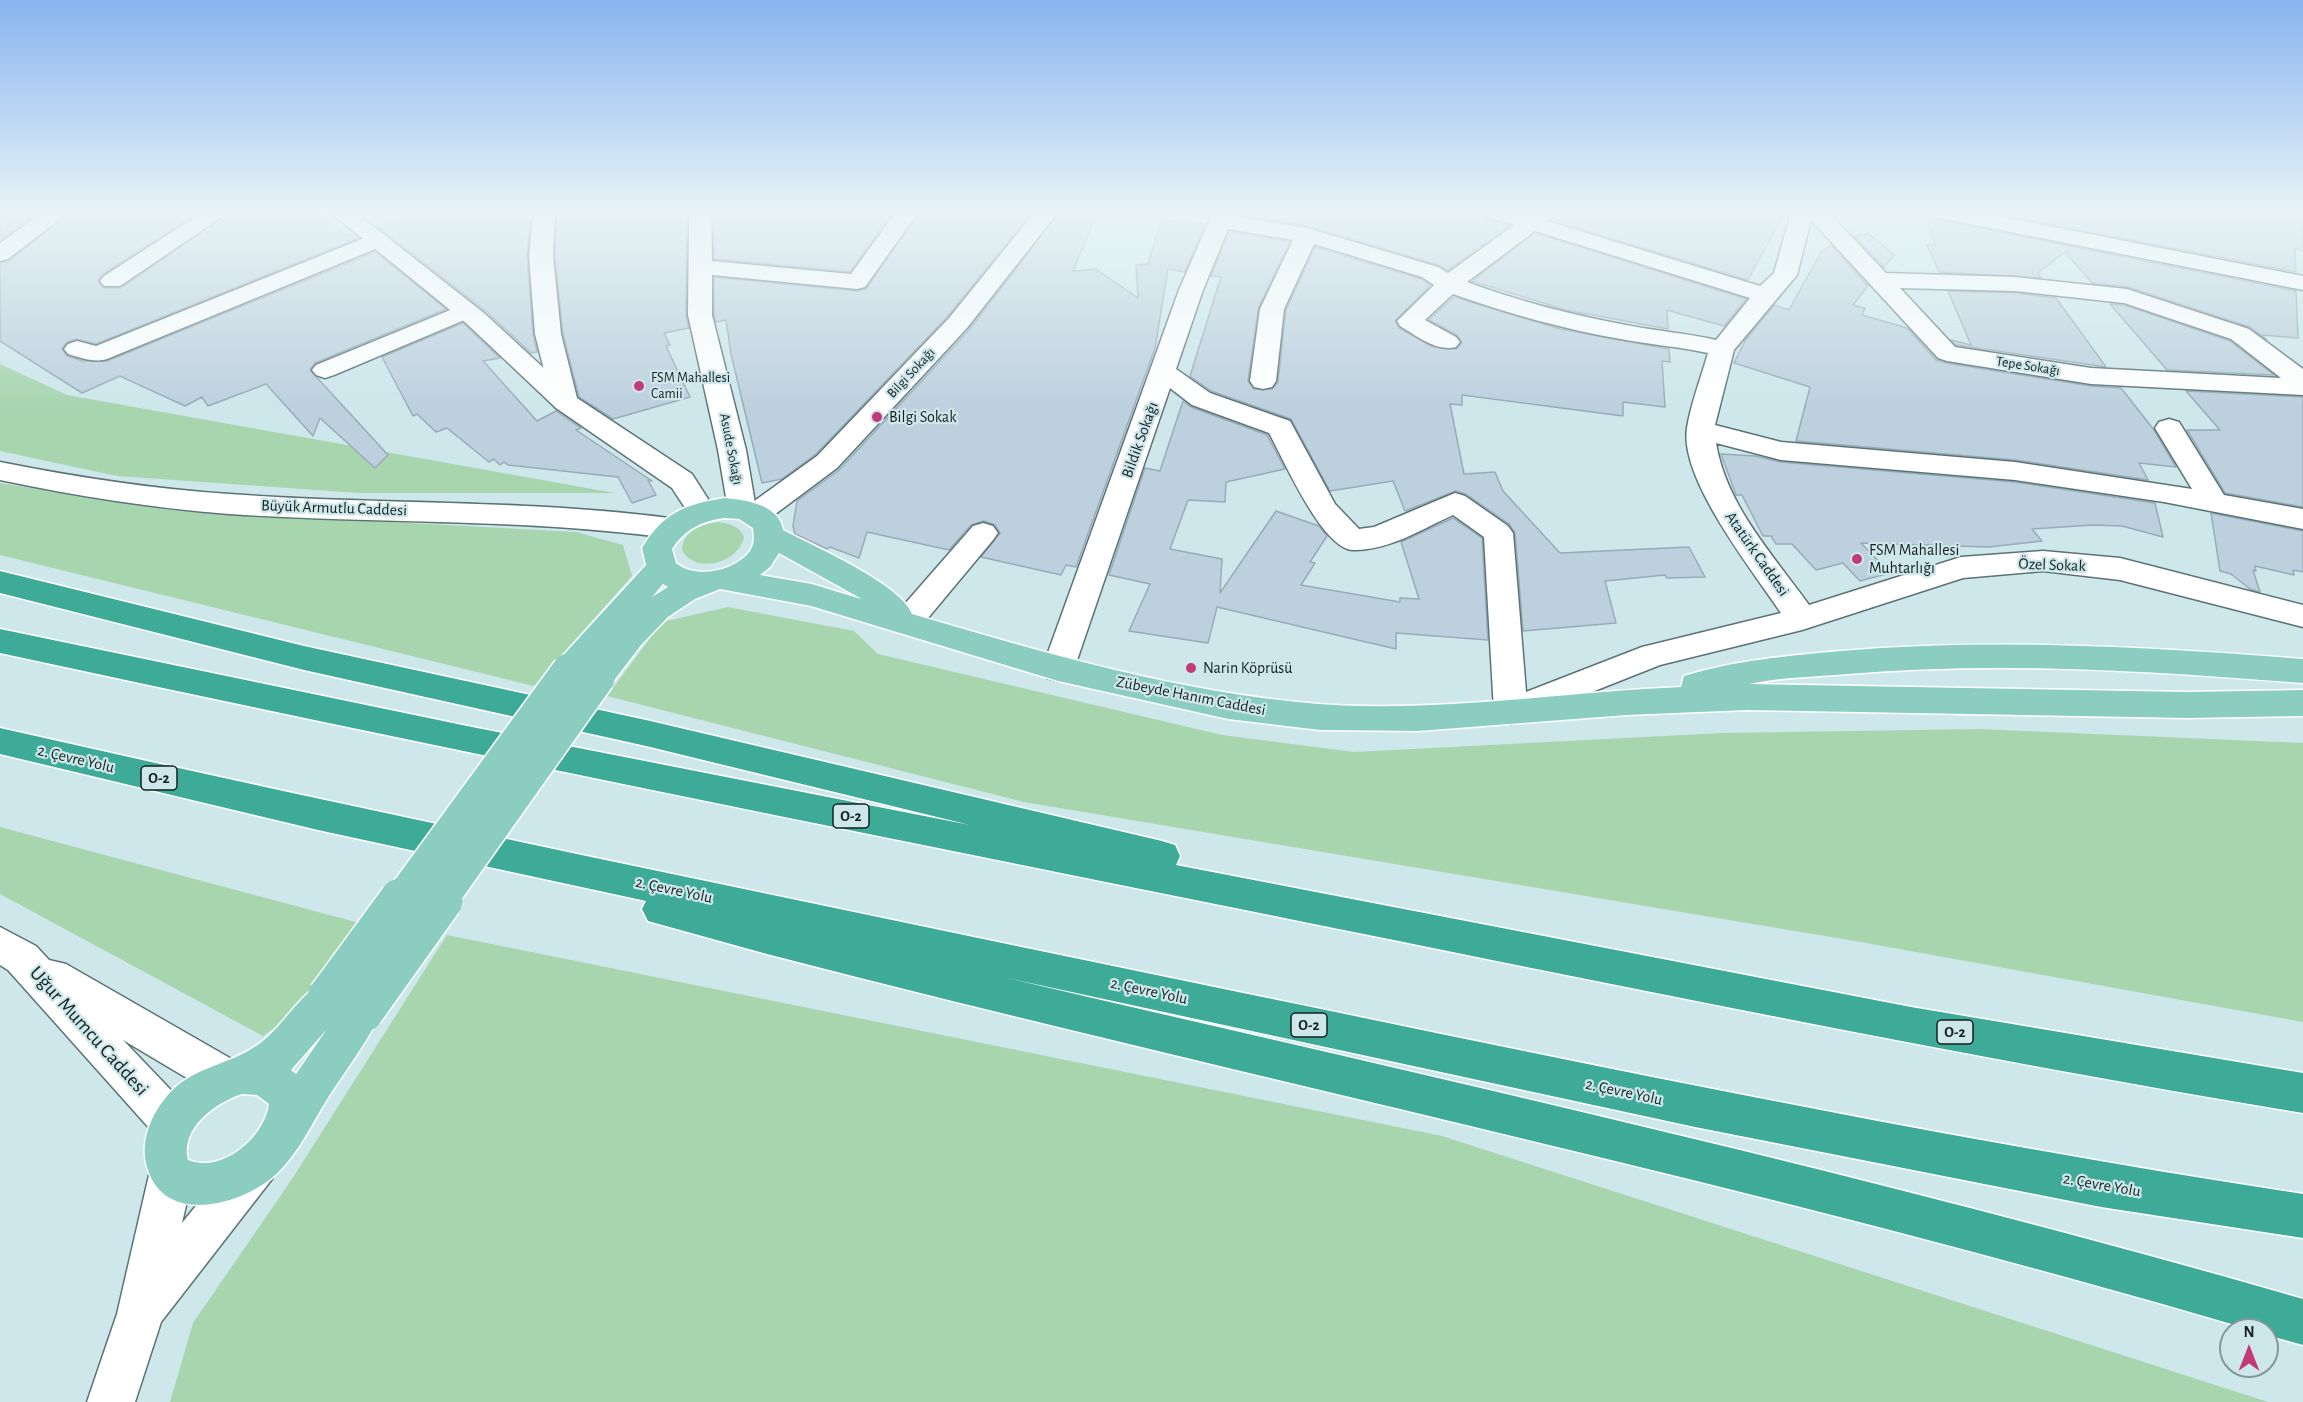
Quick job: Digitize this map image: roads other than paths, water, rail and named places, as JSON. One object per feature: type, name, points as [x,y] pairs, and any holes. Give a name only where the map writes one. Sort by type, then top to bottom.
[{"type":"highway","points":[[0,582],[304,658],[646,733],[1703,985]]},
{"type":"highway","name":"O-2","points":[[0,641],[464,740],[1703,985],[2206,1078],[2303,1093]]},
{"type":"highway","name":"2. Çevre Yolu","points":[[0,741],[318,815],[1695,1107],[2101,1185],[2303,1216]]},
{"type":"highway","points":[[318,815],[835,956],[1736,1168],[2138,1273],[2303,1322]]},
{"type":"highway","points":[[2206,1078],[2303,1079]]},
{"type":"main road","points":[[712,582],[686,583],[671,576],[661,567],[657,548],[669,528],[684,518],[701,510],[720,507],[756,520],[871,590],[907,622]]},
{"type":"main road","points":[[584,674],[669,601],[757,563],[767,550],[756,520]]},
{"type":"main road","points":[[345,1004],[278,1056],[240,1076],[204,1090],[186,1105],[173,1123],[165,1143],[164,1160],[171,1174],[185,1182],[203,1185],[223,1181],[269,1148],[345,1004],[584,674],[611,620],[661,567]]},
{"type":"main road","name":"Zübeyde Hanım Caddesi","points":[[712,582],[812,595],[1058,669],[1228,706],[1320,717],[1418,718],[1627,702]]},
{"type":"main road","points":[[2174,661],[2303,654]]},
{"type":"main road","points":[[1627,702],[1754,671],[1898,658],[2046,657],[2174,661],[2303,671]]},
{"type":"main road","points":[[1627,702],[1747,697],[2187,705],[2303,703]]},
{"type":"main road","points":[[2187,705],[2303,721]]},
{"type":"main road","points":[[240,1076],[271,1077],[286,1091],[290,1104],[269,1148]]},
{"type":"street","points":[[112,281],[117,277]]},
{"type":"street","points":[[77,349],[98,354],[285,277]]},
{"type":"street","points":[[423,277],[465,311],[565,402],[682,481],[701,510]]},
{"type":"street","points":[[543,277],[548,334],[565,402]]},
{"type":"street","name":"Asude Sokağı","points":[[698,277],[700,315],[732,450],[756,520]]},
{"type":"street","points":[[809,277],[857,282],[860,277]]},
{"type":"street","name":"Bilgi Sokağı","points":[[756,520],[827,462],[958,323],[995,277]]},
{"type":"street","name":"Bildik Sokağı","points":[[1058,669],[1196,277]]},
{"type":"street","points":[[1263,381],[1272,309],[1287,277]]},
{"type":"street","points":[[1439,277],[1449,284],[1509,306],[1626,333],[1681,339],[1722,349]]},
{"type":"street","points":[[1448,342],[1409,321],[1458,277]]},
{"type":"street","points":[[1714,277],[1765,295]]},
{"type":"street","name":"Atatürk Caddesi","points":[[1511,711],[1653,655],[1802,619],[1726,510],[1705,462],[1700,430],[1722,349],[1765,295],[1783,277]]},
{"type":"street","name":"Tepe Sokağı","points":[[1877,277],[1947,353],[2091,376],[2303,387]]},
{"type":"street","points":[[2275,277],[2303,283]]},
{"type":"street","points":[[1879,280],[2015,284],[2127,297],[2240,334],[2303,382]]},
{"type":"street","points":[[325,370],[465,311]]},
{"type":"street","points":[[1164,372],[1201,399],[1280,427],[1324,510],[1352,540],[1378,537],[1455,503],[1498,533],[1511,711]]},
{"type":"street","points":[[2169,428],[2214,502]]},
{"type":"street","points":[[1700,430],[1781,451],[2015,471],[2214,502],[2303,519]]},
{"type":"street","name":"Büyük Armutlu Caddesi","points":[[0,471],[66,485],[229,504],[604,518],[669,528]]},
{"type":"street","points":[[907,622],[983,533]]},
{"type":"street","name":"Özel Sokak","points":[[1802,619],[1961,567],[2043,561],[2120,569],[2303,616]]},
{"type":"street","points":[[11,951],[240,1076]]},
{"type":"street","name":"Uğur Mumcu Caddesi","points":[[11,951],[173,1123]]},
{"type":"street","points":[[140,1314],[269,1148]]},
{"type":"street","points":[[111,1402],[140,1314],[171,1174]]},
{"type":"place","name":"FSM Mahallesi Camii","points":[[639,386]]},
{"type":"place","name":"Bilgi Sokak","points":[[877,417]]},
{"type":"place","name":"FSM Mahallesi Muhtarlığı","points":[[1857,559]]},
{"type":"place","name":"Narin Köprüsü","points":[[1191,668]]}]
